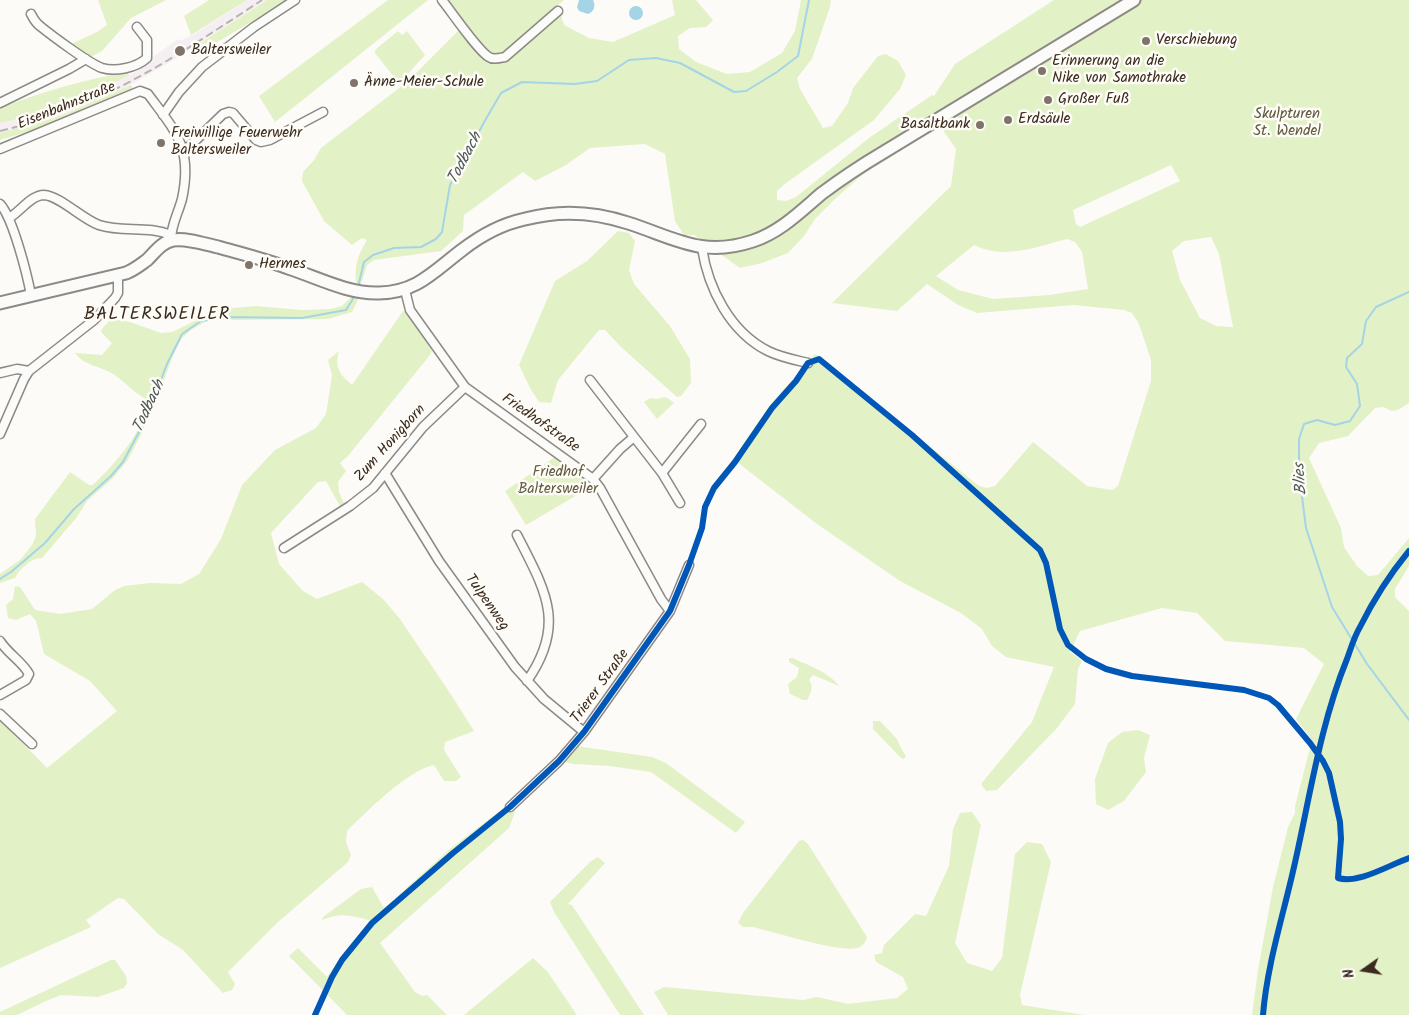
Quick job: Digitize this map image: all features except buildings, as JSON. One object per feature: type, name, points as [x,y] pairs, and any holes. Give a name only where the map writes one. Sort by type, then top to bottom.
[{"type":"main road","points":[[0,303],[118,276],[135,269],[171,238],[190,240],[258,258],[351,290],[385,293],[405,290],[420,284],[462,250],[483,236],[524,219],[546,215],[570,213],[606,217],[627,222],[702,248],[718,248],[752,241],[772,233],[855,170],[1134,0]]},
{"type":"street","points":[[9,218],[38,196],[46,195],[53,197],[86,219],[99,225],[120,230],[155,230],[171,238],[173,224],[184,192],[184,149],[173,128],[163,115],[179,92],[202,68],[254,27],[295,0]]},
{"type":"street","points":[[442,0],[489,58],[497,59],[504,57],[558,11]]},
{"type":"street","points":[[31,14],[40,26],[86,58],[100,67],[113,70],[144,61],[147,55],[147,40],[137,27]]},
{"type":"street","points":[[0,103],[69,69],[86,58]]},
{"type":"street","name":"Eisenbahnstraße","points":[[0,149],[140,91],[148,94],[163,115]]},
{"type":"street","points":[[184,149],[190,146],[223,114],[229,112],[233,113],[256,140],[261,142],[270,140],[323,112]]},
{"type":"street","points":[[0,204],[9,218],[31,295]]},
{"type":"street","points":[[702,248],[705,269],[710,284],[715,295],[734,322],[766,350],[777,355],[808,363]]},
{"type":"street","points":[[0,434],[29,371],[94,320],[116,298],[118,293],[118,276]]},
{"type":"street","name":"Friedhofstraße","points":[[405,290],[410,310],[465,387],[593,479],[600,488],[661,599],[670,611]]},
{"type":"street","points":[[0,373],[17,369],[29,371]]},
{"type":"street","points":[[590,380],[662,473],[680,503]]},
{"type":"street","name":"Zum Honigborn","points":[[284,548],[350,506],[373,488],[423,427],[465,387]]},
{"type":"street","points":[[662,473],[701,424]]},
{"type":"street","points":[[593,479],[620,449],[634,437]]},
{"type":"street","name":"Tulpenweg","points":[[386,474],[439,561],[488,630],[544,699],[584,732]]},
{"type":"street","points":[[517,535],[544,589],[550,614],[550,628],[546,644],[541,659],[528,681]]},
{"type":"street","name":"Trierer Straße","points":[[510,807],[559,761],[584,732],[670,611],[689,566]]},
{"type":"street","points":[[0,641],[6,651],[29,674],[26,680],[0,695]]},
{"type":"street","points":[[0,714],[32,744]]},
{"type":"shaded area","points":[[247,0],[267,0],[177,58],[121,90],[63,115],[0,133],[0,123],[43,112],[80,99],[139,70],[178,39],[181,41],[201,30]]},
{"type":"green space","points":[[98,0],[166,0],[131,18],[102,51],[91,57],[73,45],[73,43],[97,32],[107,25]]},
{"type":"green space","points":[[209,0],[247,0],[191,35],[184,16]]},
{"type":"green space","points":[[267,0],[288,0],[199,53],[196,46]]},
{"type":"green space","points":[[388,0],[428,0],[275,122],[259,96]]},
{"type":"green space","name":"Skulpturen St. Wendel","points":[[439,0],[564,0],[558,5],[564,25],[589,38],[613,42],[675,15],[672,0],[696,0],[713,20],[706,27],[690,28],[678,36],[679,49],[696,62],[727,74],[750,72],[782,53],[795,31],[801,0],[831,0],[812,59],[797,78],[800,89],[823,128],[832,126],[848,103],[853,88],[878,56],[886,54],[898,61],[906,75],[900,89],[874,120],[777,191],[777,200],[786,201],[796,197],[869,138],[932,95],[934,96],[955,64],[1054,0],[1409,0],[1409,403],[1398,410],[1392,411],[1383,407],[1375,408],[1348,436],[1319,443],[1309,458],[1341,528],[1344,547],[1357,566],[1368,576],[1378,575],[1409,538],[1409,566],[1395,589],[1395,597],[1409,611],[1409,1015],[1252,1015],[1273,887],[1288,827],[1295,813],[1295,806],[1312,740],[1296,719],[1324,664],[1304,648],[1225,641],[1197,613],[1162,608],[1080,631],[1070,652],[1082,661],[1078,669],[1075,704],[1057,728],[997,790],[986,791],[981,784],[1032,722],[1054,667],[1006,657],[992,646],[982,629],[961,613],[900,581],[817,524],[733,459],[770,405],[815,354],[979,486],[987,488],[995,486],[1033,442],[1087,486],[1112,490],[1118,486],[1151,381],[1151,360],[1139,324],[1132,313],[1124,310],[1074,305],[977,313],[958,305],[927,284],[897,311],[832,303],[951,186],[956,149],[940,126],[862,175],[815,219],[804,236],[788,253],[762,263],[740,268],[694,235],[684,235],[675,221],[665,154],[645,144],[590,148],[566,165],[535,181],[523,172],[464,215],[463,231],[441,251],[374,260],[367,265],[361,284],[356,283],[357,261],[367,240],[362,238],[352,245],[324,221],[302,181],[303,172],[314,160],[321,148],[407,82],[460,29]],"holes":[[[1171,165],[1180,181],[1080,227],[1076,224],[1073,210]],[[1211,237],[1219,254],[1233,327],[1216,326],[1200,318],[1180,280],[1172,251],[1184,241]],[[1067,239],[1075,242],[1082,252],[1088,289],[1049,295],[993,299],[958,290],[936,276],[974,245],[998,252],[1020,251]]]},
{"type":"green space","points":[[398,31],[402,35],[407,31],[425,55],[400,80],[394,77],[375,53],[375,50]]},
{"type":"green space","points":[[127,72],[129,75],[82,97],[50,109],[0,123],[0,108],[62,87]]},
{"type":"green space","points":[[131,85],[133,89],[130,93],[37,129],[0,140],[0,133],[63,115]]},
{"type":"green space","points":[[618,231],[629,233],[635,241],[629,270],[634,284],[670,326],[690,359],[691,383],[681,396],[677,397],[621,347],[605,330],[599,330],[558,380],[551,403],[539,402],[519,365],[555,281],[587,261]]},
{"type":"green space","points":[[351,297],[359,298],[352,312],[328,319],[219,320],[205,322],[191,330],[182,338],[172,358],[157,399],[127,461],[112,479],[87,501],[77,517],[42,558],[38,558],[26,565],[15,578],[0,583],[0,574],[21,559],[32,545],[36,536],[35,519],[70,472],[89,485],[93,485],[119,457],[142,421],[145,409],[144,398],[113,374],[83,361],[75,353],[102,355],[112,343],[101,330],[111,319],[130,322],[161,333],[172,332],[220,309],[256,306],[302,310],[330,309],[342,306]]},
{"type":"green space","points":[[403,311],[406,312],[432,351],[348,456],[340,463],[346,471],[338,482],[339,492],[345,506],[341,508],[326,481],[318,482],[271,533],[279,564],[303,591],[317,599],[362,582],[383,599],[400,619],[474,731],[445,742],[444,750],[461,777],[456,781],[444,781],[434,765],[424,768],[400,783],[365,813],[347,831],[346,842],[351,855],[348,862],[278,922],[228,972],[235,984],[232,990],[223,993],[183,950],[158,934],[124,899],[118,898],[86,920],[91,927],[0,968],[0,720],[47,768],[117,711],[90,681],[44,654],[36,621],[30,614],[16,620],[8,618],[6,605],[13,599],[15,586],[20,587],[35,610],[60,614],[92,609],[115,590],[124,586],[150,583],[181,584],[199,574],[221,539],[242,485],[275,450],[316,428],[326,414],[332,375],[328,360],[339,351],[337,362],[339,370],[352,385]]},
{"type":"green space","points":[[666,397],[674,403],[657,419],[644,402],[650,398]]},
{"type":"green space","name":"Friedhof Baltersweiler","points":[[558,455],[587,477],[594,485],[526,525],[505,491]]},
{"type":"green space","points":[[789,658],[793,658],[824,673],[839,686],[813,675],[809,680],[811,690],[807,700],[790,694],[788,684],[797,677],[799,668],[789,662]]},
{"type":"green space","points":[[873,721],[880,721],[896,738],[906,757],[903,759],[900,757],[873,729]]},
{"type":"green space","points":[[1138,730],[1150,735],[1144,758],[1146,772],[1124,801],[1108,810],[1096,804],[1095,779],[1108,743],[1122,732]]},
{"type":"green space","points":[[576,746],[652,757],[666,763],[745,822],[736,833],[651,772],[610,766],[573,764],[562,761]]},
{"type":"green space","points":[[509,804],[515,812],[509,828],[380,943],[415,992],[422,996],[427,995],[447,1015],[347,1015],[289,956],[298,948],[327,977],[345,951],[371,921],[346,915],[322,920],[323,917],[361,889],[372,887],[384,908],[451,848]]},
{"type":"green space","points":[[972,812],[981,825],[955,943],[967,963],[992,971],[1002,958],[1015,854],[1027,842],[1042,844],[1051,862],[1020,995],[1022,1005],[1085,1015],[668,1015],[654,992],[664,987],[803,1000],[817,997],[848,1004],[897,998],[908,989],[903,977],[876,962],[874,955],[882,953],[884,945],[915,914],[926,916],[949,866],[953,829],[960,813]]},
{"type":"green space","points":[[803,840],[808,844],[867,937],[861,947],[837,948],[753,927],[743,927],[738,923],[743,913],[799,841]]},
{"type":"green space","points":[[598,857],[605,863],[568,904],[572,905],[644,1015],[620,1015],[554,912],[550,902],[591,861]]},
{"type":"green space","points":[[533,958],[547,971],[577,1015],[464,1015]]},
{"type":"green space","points":[[111,960],[115,960],[126,976],[127,983],[124,988],[98,997],[61,995],[17,1015],[0,1015],[0,1012]]},
{"type":"water","points":[[579,0],[593,0],[593,10],[588,14],[579,11],[577,7]]},
{"type":"water","points":[[633,6],[639,6],[643,13],[639,20],[633,20],[629,16],[629,10]]},
{"type":"waterway","name":"Todbach","points":[[358,287],[364,262],[373,255],[394,248],[421,247],[436,239],[442,232],[450,185],[501,93],[522,82],[575,84],[597,81],[629,60],[656,58],[680,63],[734,92],[746,91],[777,72],[798,56],[809,0]]},
{"type":"waterway","name":"Blies","points":[[1409,292],[1376,307],[1366,321],[1362,344],[1347,358],[1346,367],[1357,384],[1360,406],[1350,421],[1335,425],[1317,420],[1304,424],[1299,439],[1299,473],[1306,528],[1332,607],[1367,664],[1409,720]]},
{"type":"waterway","name":"Todbach","points":[[0,579],[45,543],[74,509],[111,476],[123,462],[146,419],[167,364],[182,334],[201,321],[223,317],[302,318],[346,310],[356,294]]},
{"type":"railway","points":[[0,131],[37,121],[105,94],[168,60],[262,0]]},
{"type":"cycle path","points":[[315,1015],[342,960],[372,923],[510,807],[559,761],[584,732],[670,611],[689,565],[702,528],[705,507],[714,488],[735,462],[772,408],[796,381],[808,363],[819,359],[912,435],[1040,550],[1046,563],[1060,629],[1068,645],[1086,659],[1106,669],[1132,676],[1244,690],[1269,698],[1278,705],[1310,743],[1329,773],[1340,822],[1341,839],[1338,878],[1346,879],[1364,876],[1409,858]]},
{"type":"cycle path","points":[[1263,1015],[1272,959],[1294,867],[1316,761],[1338,684],[1353,643],[1370,607],[1409,551]]},
{"type":"place","name":"Verschiebung","points":[[1146,41]]},
{"type":"place","name":"Baltersweiler","points":[[180,51]]},
{"type":"place","name":"Erinnerung an die Nike von Samothrake","points":[[1042,71]]},
{"type":"place","name":"Änne-Meier-Schule","points":[[354,83]]},
{"type":"place","name":"Großer Fuß","points":[[1048,100]]},
{"type":"place","name":"Erdsäule","points":[[1008,120]]},
{"type":"place","name":"Basaltbank","points":[[980,125]]},
{"type":"place","name":"Freiwillige Feuerwehr Baltersweiler","points":[[161,143]]},
{"type":"place","name":"Hermes","points":[[249,265]]},
{"type":"district","name":"BALTERSWEILER","points":[[157,316]]}]
